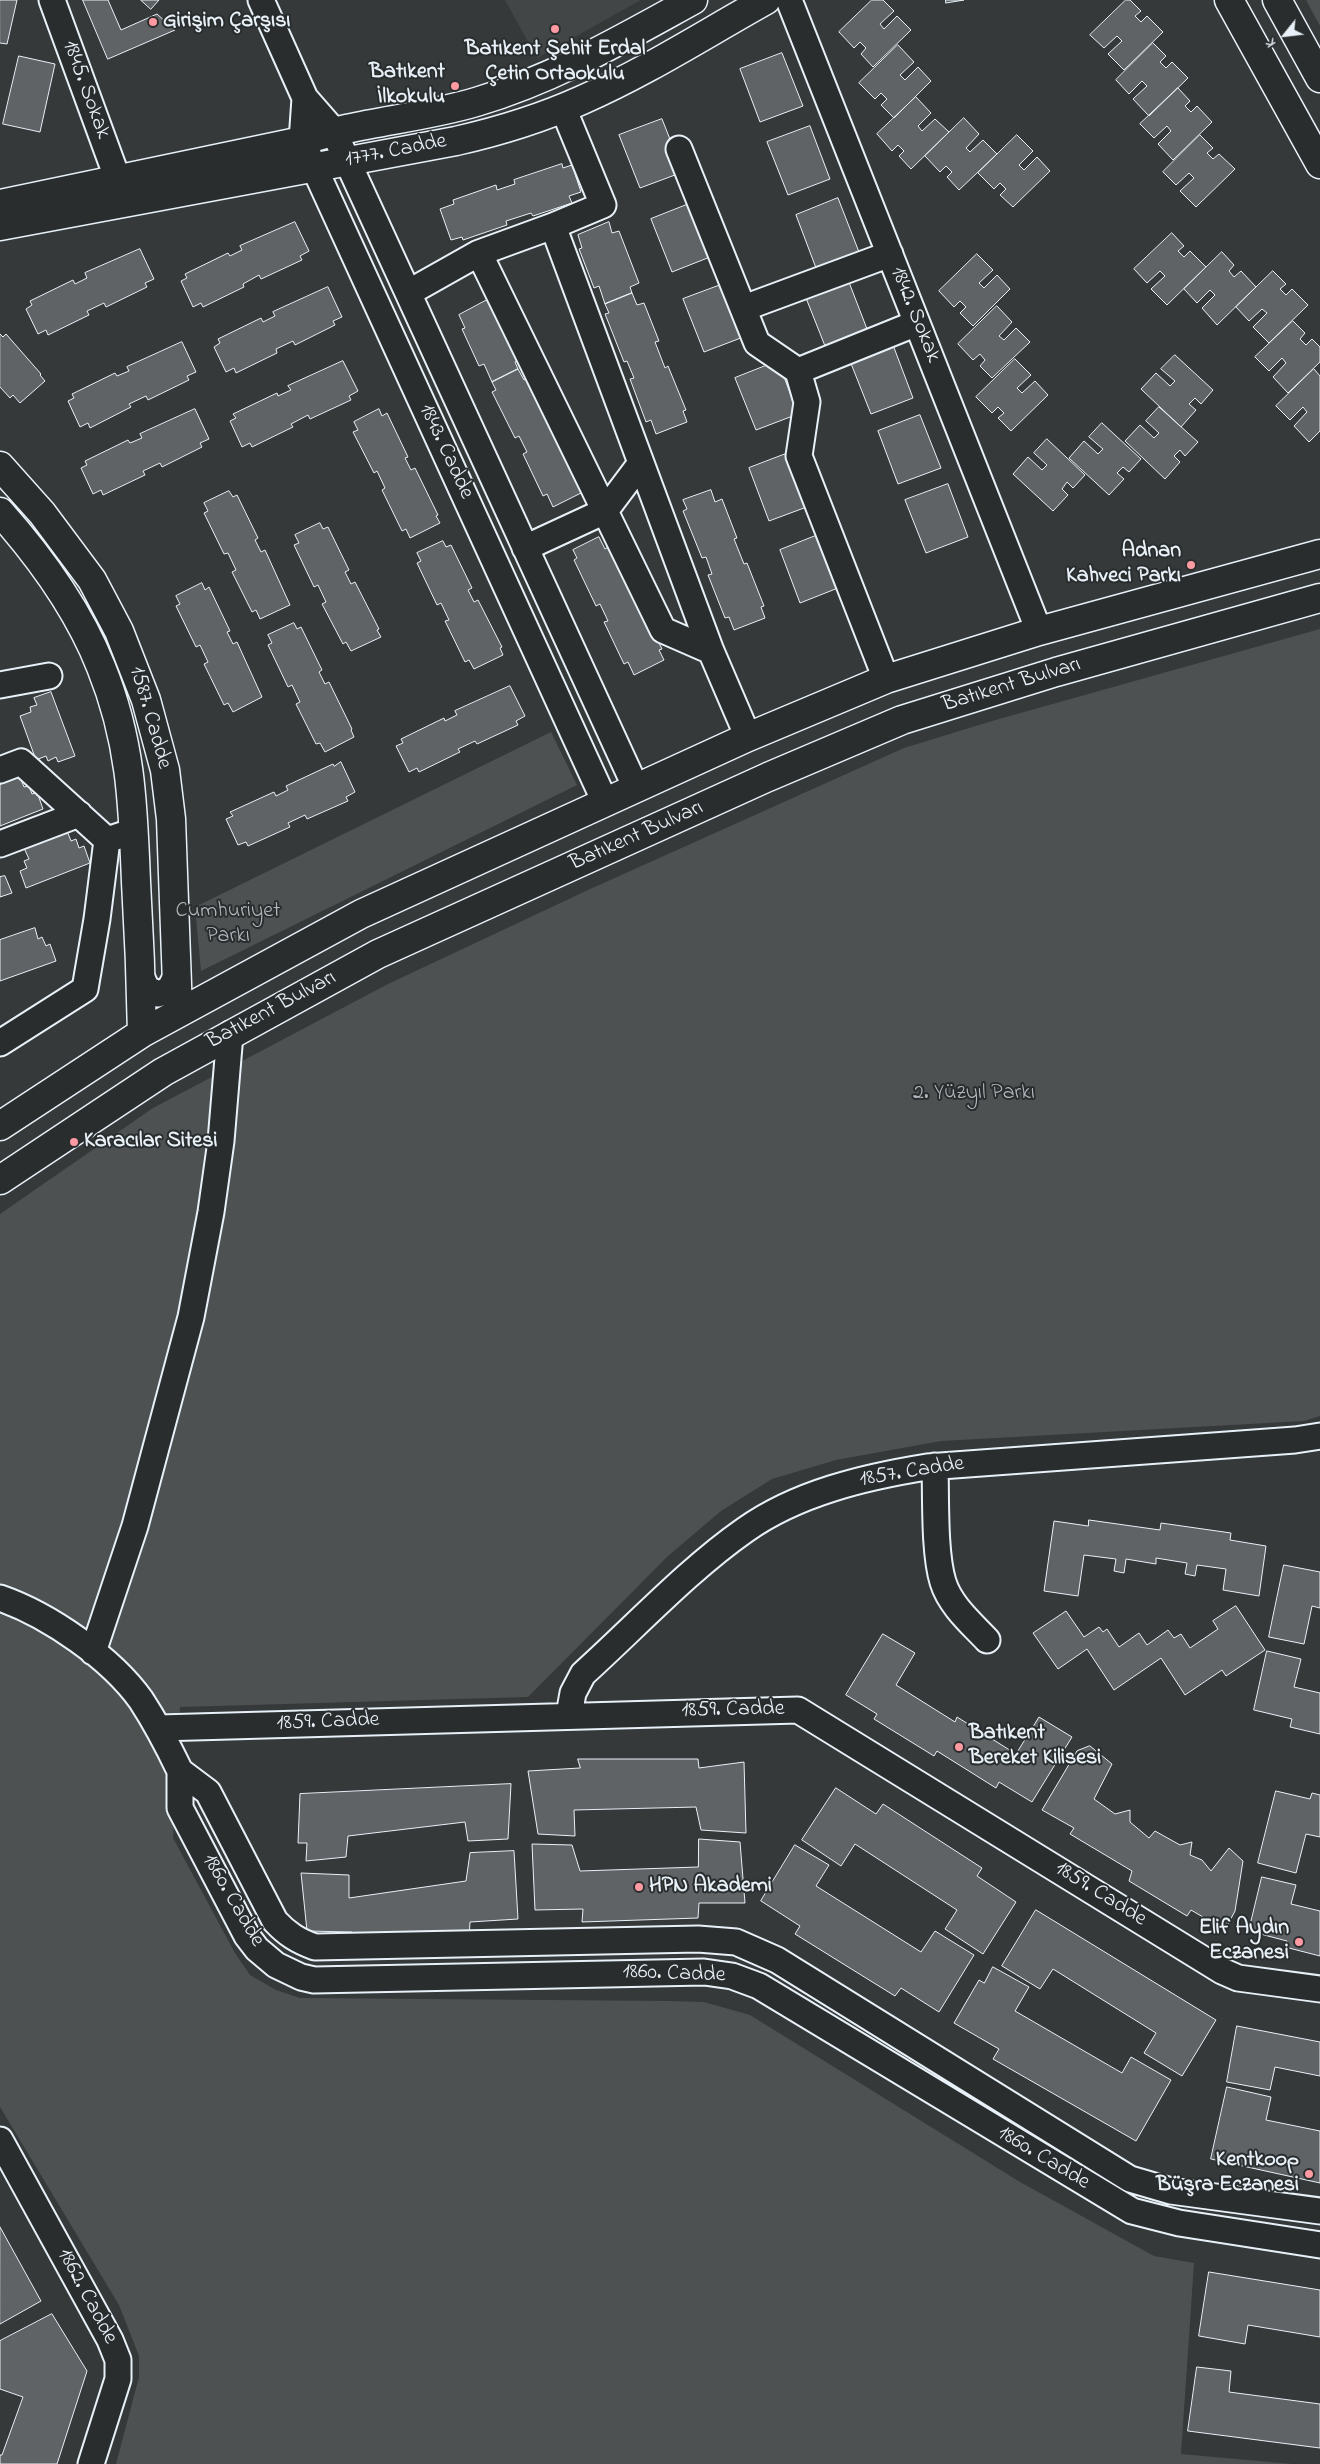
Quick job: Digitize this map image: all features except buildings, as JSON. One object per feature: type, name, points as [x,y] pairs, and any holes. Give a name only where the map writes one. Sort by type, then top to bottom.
[{"type":"main road","name":"1777. Cadde","points":[[0,204],[302,141],[333,130],[443,110],[499,94],[542,78],[596,54],[693,0]]},
{"type":"main road","name":"1777. Cadde","points":[[0,226],[483,135],[563,108],[611,86],[766,0]]},
{"type":"main road","points":[[1229,0],[1320,164]]},
{"type":"main road","points":[[1276,0],[1320,78]]},
{"type":"main road","name":"1587. Cadde","points":[[0,466],[42,513],[92,580],[120,630],[138,678],[159,746],[169,794],[178,1012]]},
{"type":"main road","name":"1587. Cadde","points":[[0,512],[37,556],[86,634],[101,666],[115,709],[128,758],[133,793],[142,1033]]},
{"type":"main road","name":"Batıkent Bulvarı","points":[[0,1126],[142,1033],[361,914],[748,737],[886,679],[1039,630],[1320,554]]},
{"type":"main road","name":"Batıkent Bulvarı","points":[[0,1180],[163,1072],[378,954],[768,778],[902,720],[1056,672],[1320,598]]},
{"type":"street","name":"1845. Sokak","points":[[52,0],[118,180]]},
{"type":"street","name":"1843. Cadde","points":[[261,0],[305,98],[333,130],[636,788]]},
{"type":"street","name":"1842. Sokak","points":[[789,0],[1039,630]]},
{"type":"street","name":"1843. Cadde","points":[[305,98],[302,141],[605,802]]},
{"type":"street","points":[[408,293],[479,253],[603,206],[563,108]]},
{"type":"street","points":[[679,149],[758,343],[798,371],[807,402],[800,456],[886,679]]},
{"type":"street","points":[[552,226],[711,651],[748,737]]},
{"type":"street","points":[[479,253],[663,630],[711,651]]},
{"type":"street","points":[[744,308],[890,254]]},
{"type":"street","points":[[798,371],[917,323]]},
{"type":"street","points":[[525,548],[605,511],[641,463]]},
{"type":"street","points":[[0,686],[49,676]]},
{"type":"street","points":[[0,770],[21,762],[107,840]]},
{"type":"street","points":[[0,844],[79,814]]},
{"type":"street","points":[[107,840],[134,831]]},
{"type":"street","points":[[0,1043],[85,989],[97,919],[107,840]]},
{"type":"street","points":[[141,976],[146,989],[158,994],[169,990],[177,975]]},
{"type":"street","points":[[93,1652],[135,1526],[191,1318],[219,1159],[230,1034]]},
{"type":"street","name":"1857. Cadde","points":[[569,1715],[573,1693],[583,1674],[710,1557],[745,1529],[777,1511],[842,1486],[892,1472],[935,1466],[1295,1440],[1320,1436]]},
{"type":"street","points":[[935,1466],[939,1555],[943,1583],[957,1608],[987,1640]]},
{"type":"street","name":"1860. Cadde","points":[[0,1598],[13,1602],[56,1626],[93,1652],[117,1673],[139,1699],[159,1728],[180,1771],[180,1808],[246,1936],[266,1958],[290,1973],[314,1980],[704,1972],[732,1976],[759,1986],[1119,2204],[1146,2215],[1179,2223],[1320,2245]]},
{"type":"street","name":"1859. Cadde","points":[[159,1728],[798,1710],[1222,1972],[1238,1978],[1320,1989]]},
{"type":"street","name":"1860. Cadde","points":[[180,1771],[208,1792],[275,1921],[292,1938],[303,1943],[315,1947],[698,1939],[736,1942],[776,1960],[1130,2179],[1150,2187],[1183,2193],[1320,2211]]},
{"type":"street","name":"1862. Cadde","points":[[0,2140],[110,2340],[118,2360],[118,2379],[91,2464]]},
{"type":"street","points":[[1179,2223],[1183,2193]]},
{"type":"shaded area","name":"Batıkent Şehit Erdal Çetin Ortaokulu","points":[[505,0],[641,0],[537,58]]},
{"type":"green space","points":[[1306,0],[1320,0],[1320,26]]},
{"type":"green space","name":"2. Yüzyıl Parkı","points":[[1320,629],[1320,1416],[1304,1421],[941,1441],[836,1460],[772,1479],[721,1511],[668,1556],[528,1697],[180,1707],[173,1838],[235,1953],[250,1975],[276,1990],[300,1998],[704,2002],[750,2015],[1020,2182],[1154,2256],[1194,2263],[1181,2454],[1292,2464],[116,2464],[139,2377],[139,2356],[119,2305],[0,2107],[0,1214],[153,1108],[388,984],[588,890],[904,748],[992,721]]},
{"type":"green space","name":"Cumhuriyet Parkı","points":[[551,732],[577,785],[201,971],[195,907]]},
{"type":"place","name":"Girişim Çarşısı","points":[[153,22]]},
{"type":"place","name":"Batıkent Şehit Erdal Çetin Ortaokulu","points":[[555,29]]},
{"type":"place","name":"Batıkent İlkokulu","points":[[455,86]]},
{"type":"place","name":"Adnan Kahveci Parkı","points":[[1191,565]]},
{"type":"place","name":"Karacılar Sitesi","points":[[74,1142]]},
{"type":"place","name":"Batıkent Bereket Kilisesi","points":[[959,1747]]},
{"type":"place","name":"HPN Akademi","points":[[639,1887]]},
{"type":"place","name":"Elif Aydın Eczanesi","points":[[1299,1942]]},
{"type":"place","name":"Kentkoop Büşra Eczanesi","points":[[1309,2174]]}]
